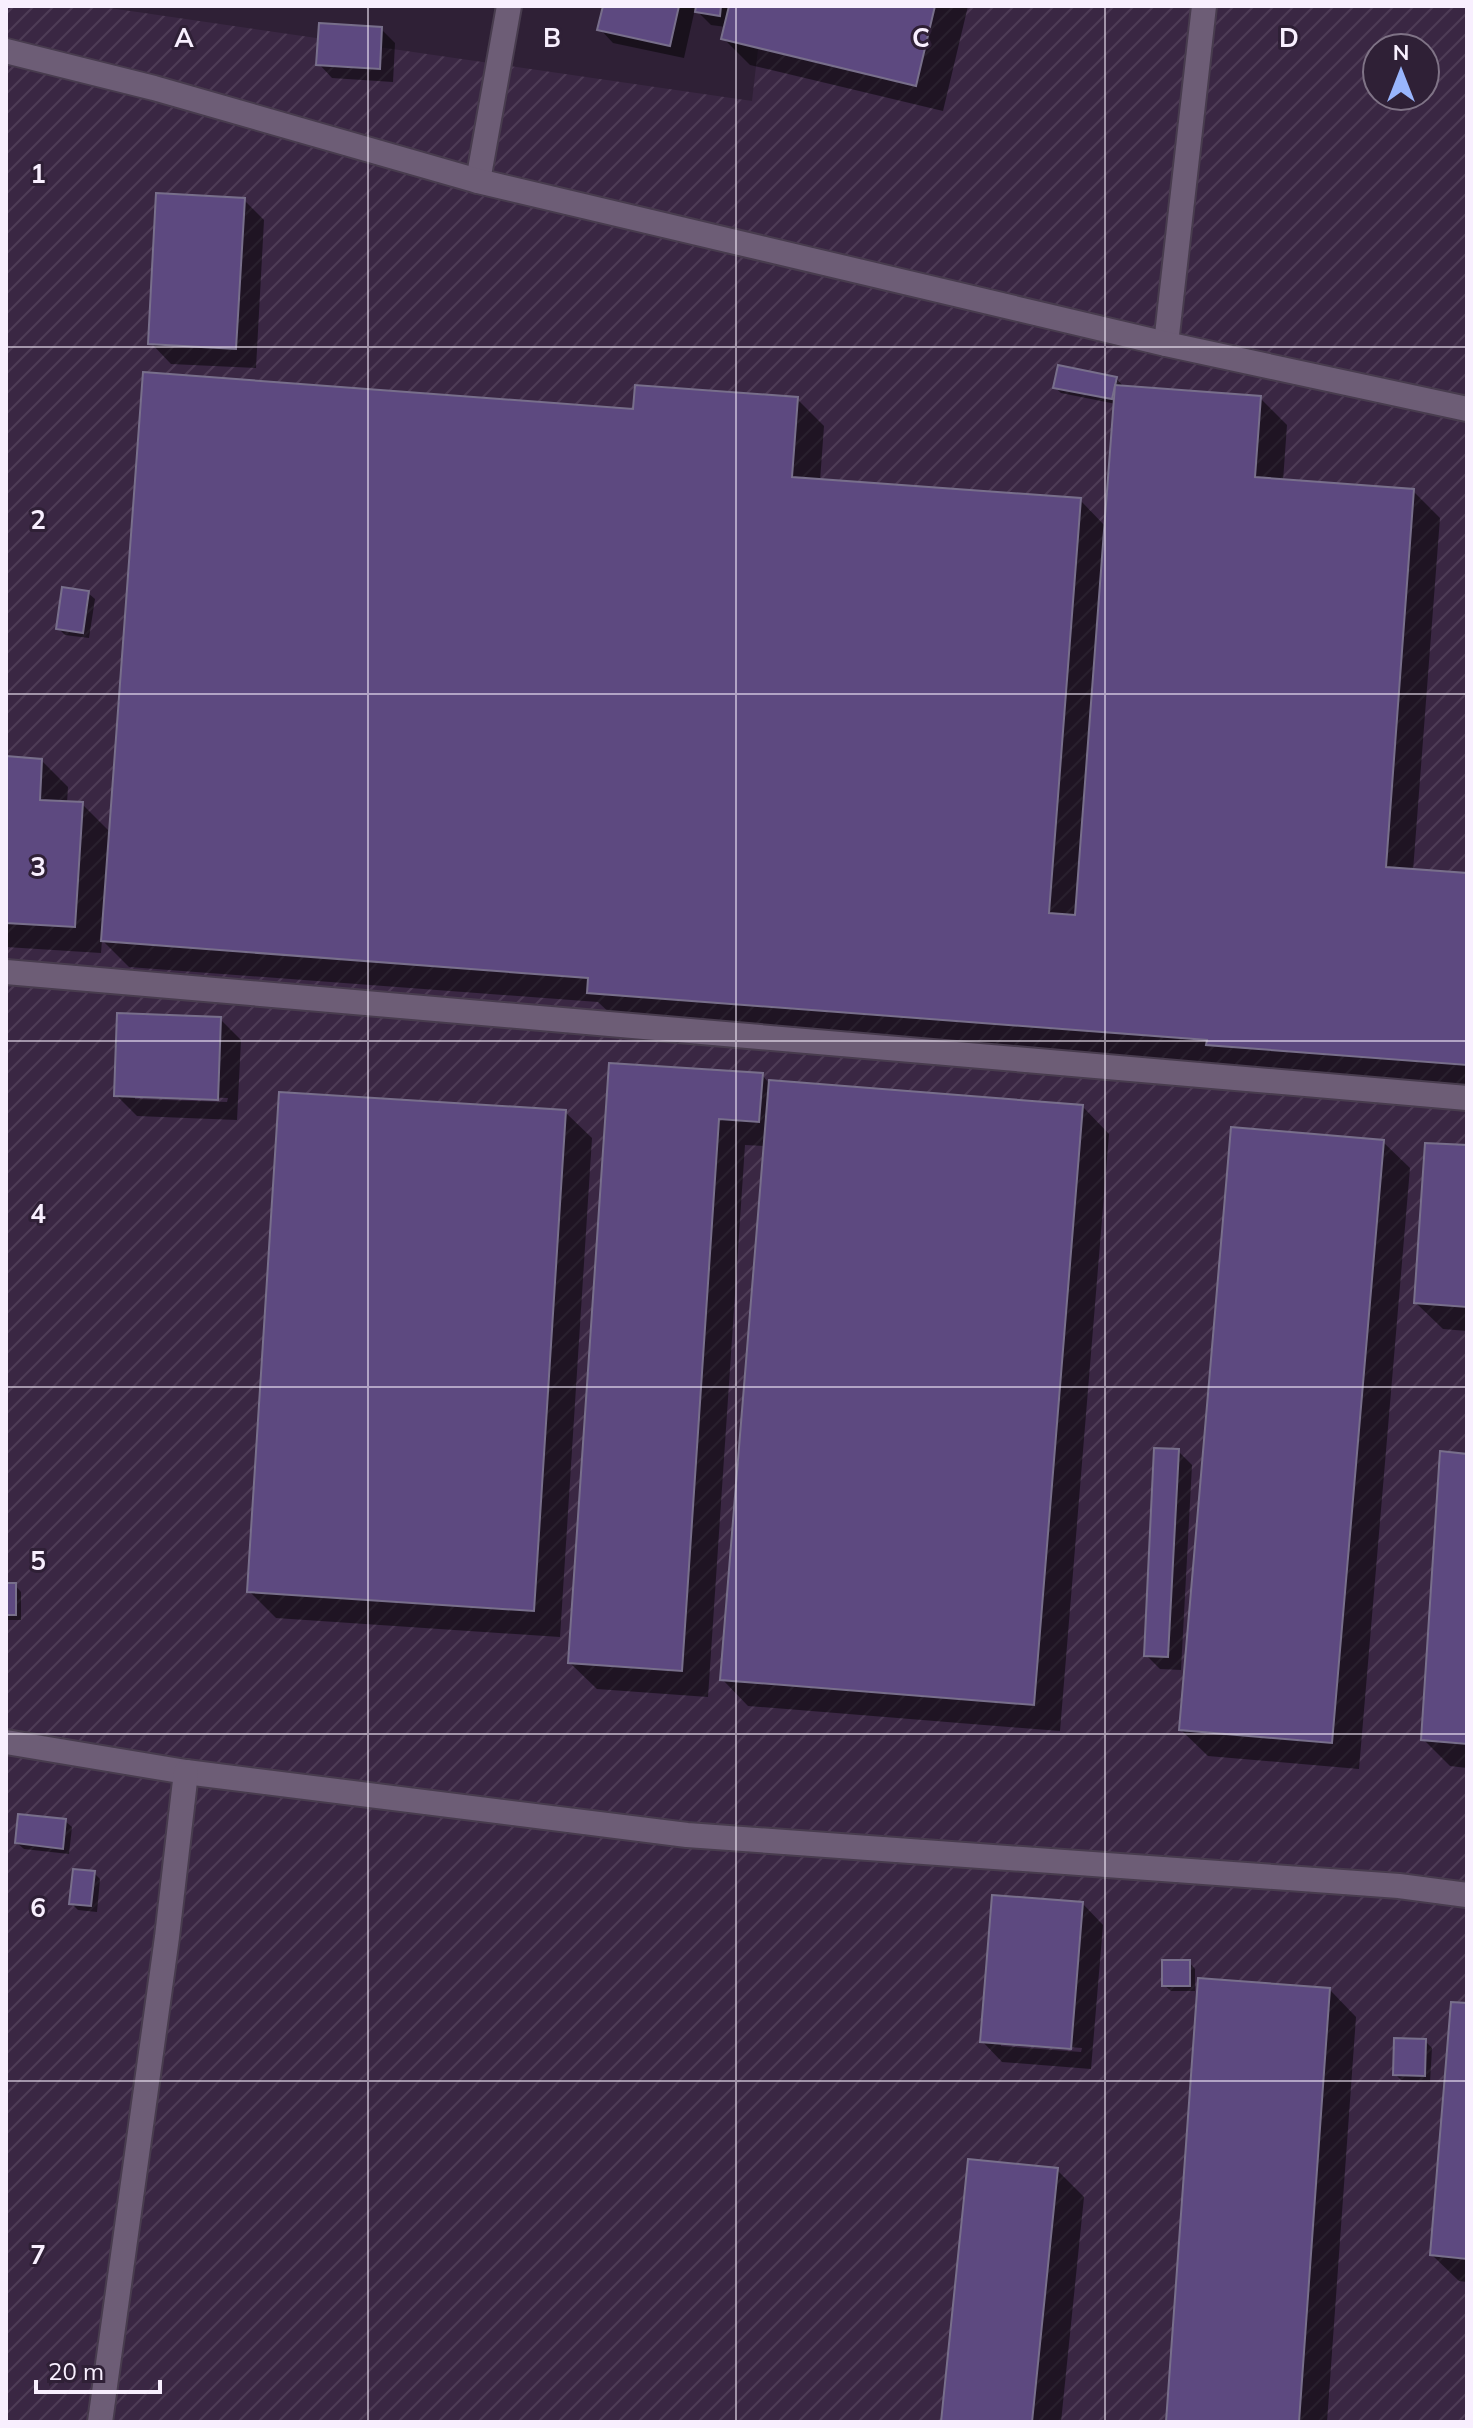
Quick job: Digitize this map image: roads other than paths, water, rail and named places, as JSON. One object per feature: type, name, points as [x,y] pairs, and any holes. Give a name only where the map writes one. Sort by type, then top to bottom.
[{"type":"street","points":[[478,181],[509,6]]},
{"type":"street","points":[[1166,344],[1204,6]]},
{"type":"street","points":[[6,51],[154,88],[478,181],[1166,344],[1467,409]]},
{"type":"street","points":[[6,972],[1467,1098]]},
{"type":"street","points":[[6,1742],[186,1772],[687,1835],[1383,1885],[1467,1895]]},
{"type":"street","points":[[100,2422],[165,1953],[186,1772]]}]
